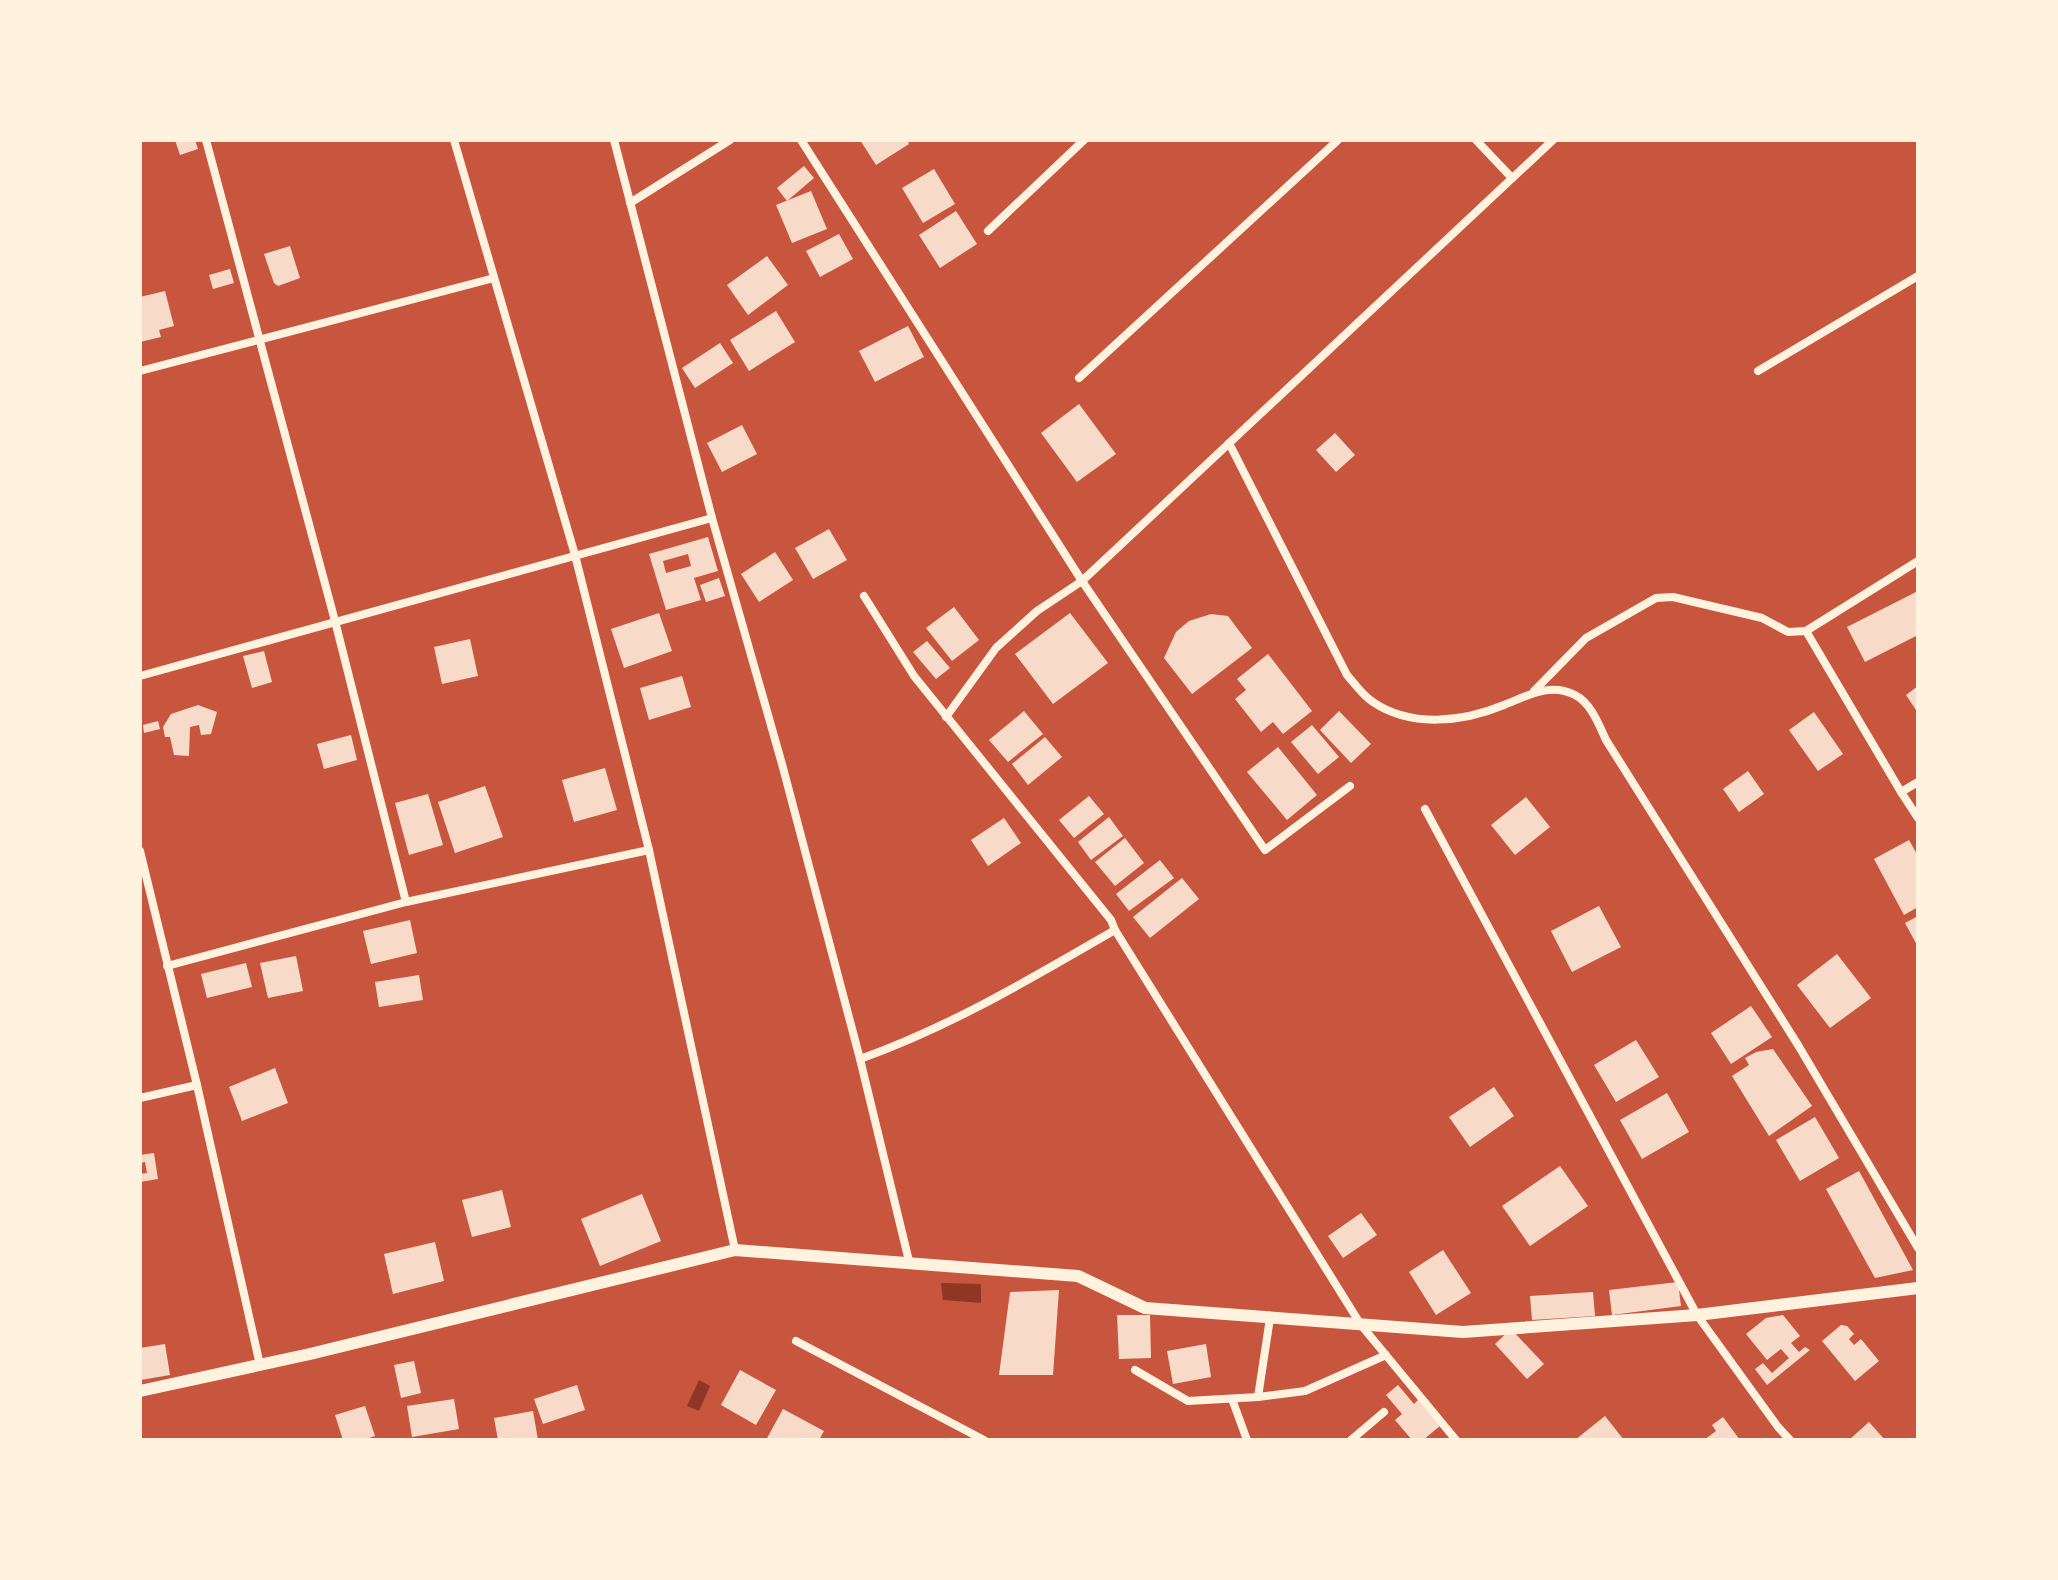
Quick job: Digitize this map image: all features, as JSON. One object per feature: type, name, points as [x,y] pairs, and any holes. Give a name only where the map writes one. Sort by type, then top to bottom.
[{"type":"street","points":[[206,140],[335,621],[406,902]]},
{"type":"street","points":[[454,140],[575,555],[649,850],[735,1250]]},
{"type":"street","points":[[614,140],[712,518],[782,764],[860,1059],[909,1261]]},
{"type":"street","points":[[630,203],[730,140]]},
{"type":"street","points":[[801,140],[1082,581],[1265,850],[1350,786]]},
{"type":"street","points":[[988,231],[1084,140]]},
{"type":"street","points":[[1079,378],[1338,140]]},
{"type":"street","points":[[1476,140],[1512,178]]},
{"type":"street","points":[[946,717],[996,648],[1037,611],[1082,581],[1553,140]]},
{"type":"street","points":[[1758,371],[1918,276]]},
{"type":"street","points":[[140,371],[494,278]]},
{"type":"street","points":[[1229,443],[1347,675],[1369,700],[1409,718],[1453,719],[1501,706],[1542,689],[1577,695],[1590,709],[1606,740],[1798,1045],[1918,1248]]},
{"type":"street","points":[[140,676],[712,518]]},
{"type":"street","points":[[1534,692],[1586,638],[1656,598],[1673,597],[1729,609],[1762,618],[1788,632],[1806,631],[1918,561]]},
{"type":"street","points":[[864,596],[914,676],[1111,920],[1361,1325],[1456,1440]]},
{"type":"street","points":[[1806,631],[1918,818]]},
{"type":"street","points":[[1901,792],[1918,782]]},
{"type":"street","points":[[1425,809],[1697,1315],[1790,1440]]},
{"type":"street","points":[[167,966],[406,902],[649,850]]},
{"type":"street","points":[[140,851],[260,1365]]},
{"type":"street","points":[[860,1059],[914,1040],[1017,987],[1115,930]]},
{"type":"street","points":[[140,1098],[197,1085]]},
{"type":"street","points":[[140,1391],[735,1250],[1078,1276],[1145,1308],[1463,1332],[1697,1315],[1918,1288]]},
{"type":"street","points":[[1258,1397],[1270,1318]]},
{"type":"street","points":[[796,1341],[984,1440]]},
{"type":"street","points":[[1135,1370],[1188,1401],[1232,1399],[1305,1391],[1386,1355]]},
{"type":"street","points":[[1232,1399],[1247,1440]]},
{"type":"street","points":[[1351,1440],[1384,1412]]},
{"type":"shaded area","points":[[941,1283],[981,1284],[981,1303],[943,1300]]},
{"type":"shaded area","points":[[699,1380],[710,1386],[699,1411],[687,1406]]},
{"type":"building","points":[[175,140],[195,140],[198,149],[180,155]]},
{"type":"building","points":[[860,140],[907,140],[909,144],[876,165]]},
{"type":"building","points":[[804,166],[814,178],[787,201],[777,188]]},
{"type":"building","points":[[934,169],[955,204],[923,223],[902,188]]},
{"type":"building","points":[[811,191],[827,229],[792,243],[776,205]]},
{"type":"building","points":[[956,211],[977,244],[940,268],[919,235]]},
{"type":"building","points":[[839,234],[853,259],[820,277],[806,251]]},
{"type":"building","points":[[290,246],[300,278],[278,286],[274,283],[264,254]]},
{"type":"building","points":[[767,256],[788,285],[748,315],[727,285]]},
{"type":"building","points":[[230,269],[234,283],[213,289],[209,275]]},
{"type":"building","points":[[165,291],[174,326],[159,330],[161,337],[140,342],[140,297]]},
{"type":"building","points":[[776,311],[795,342],[749,371],[730,340]]},
{"type":"building","points":[[908,326],[924,357],[875,382],[859,351]]},
{"type":"building","points":[[720,343],[733,363],[695,388],[682,368]]},
{"type":"building","points":[[1079,404],[1116,454],[1077,482],[1041,433]]},
{"type":"building","points":[[742,425],[757,454],[722,472],[707,443]]},
{"type":"building","points":[[1335,433],[1355,455],[1336,472],[1316,450]]},
{"type":"building","points":[[829,529],[847,560],[813,579],[795,548]]},
{"type":"building","points":[[708,537],[718,571],[694,578],[701,600],[666,610],[649,554]],"holes":[[[688,554],[691,566],[666,573],[663,561]]]},
{"type":"building","points":[[775,552],[793,580],[759,602],[741,574]]},
{"type":"building","points":[[719,578],[725,596],[706,602],[700,585]]},
{"type":"building","points":[[1916,592],[1918,635],[1865,662],[1847,627]]},
{"type":"building","points":[[954,607],[979,640],[952,661],[926,628]]},
{"type":"building","points":[[659,613],[672,651],[624,668],[611,629]]},
{"type":"building","points":[[1070,613],[1108,663],[1053,704],[1015,654]]},
{"type":"building","points":[[1211,614],[1228,616],[1252,648],[1192,694],[1164,658],[1176,632],[1189,621]]},
{"type":"building","points":[[470,639],[478,676],[442,684],[434,647]]},
{"type":"building","points":[[927,641],[950,668],[936,679],[913,652]]},
{"type":"building","points":[[264,651],[272,682],[252,688],[243,656]]},
{"type":"building","points":[[1268,654],[1312,711],[1283,734],[1273,722],[1261,732],[1235,699],[1246,690],[1237,679]]},
{"type":"building","points":[[682,676],[691,707],[649,720],[640,688]]},
{"type":"building","points":[[1918,686],[1918,713],[1906,695]]},
{"type":"building","points":[[198,705],[217,712],[211,734],[201,735],[199,725],[190,727],[189,756],[174,755],[170,737],[165,737],[163,727],[171,714]]},
{"type":"building","points":[[1024,711],[1043,734],[1008,762],[989,740]]},
{"type":"building","points":[[1339,711],[1371,744],[1351,763],[1320,730]]},
{"type":"building","points":[[1814,712],[1843,754],[1818,771],[1789,730]]},
{"type":"building","points":[[158,721],[160,729],[144,733],[143,725]]},
{"type":"building","points":[[1312,725],[1339,757],[1318,774],[1291,742]]},
{"type":"building","points":[[351,735],[357,760],[324,769],[317,744]]},
{"type":"building","points":[[1045,737],[1062,757],[1028,785],[1012,764]]},
{"type":"building","points":[[1278,747],[1317,795],[1287,820],[1247,772]]},
{"type":"building","points":[[605,768],[617,810],[574,822],[562,780]]},
{"type":"building","points":[[1748,771],[1764,794],[1739,812],[1723,789]]},
{"type":"building","points":[[485,786],[503,837],[455,853],[438,802]]},
{"type":"building","points":[[428,794],[443,845],[409,855],[395,803]]},
{"type":"building","points":[[1089,796],[1104,814],[1074,838],[1059,820]]},
{"type":"building","points":[[1526,797],[1550,827],[1515,855],[1491,825]]},
{"type":"building","points":[[1109,817],[1123,836],[1091,860],[1078,842]]},
{"type":"building","points":[[1004,818],[1021,843],[988,866],[971,840]]},
{"type":"building","points":[[1125,838],[1144,863],[1115,886],[1095,862]]},
{"type":"building","points":[[1909,840],[1918,856],[1918,907],[1904,915],[1874,859]]},
{"type":"building","points":[[1160,860],[1174,878],[1129,911],[1116,894]]},
{"type":"building","points":[[1182,878],[1199,899],[1150,938],[1133,917]]},
{"type":"building","points":[[1599,906],[1621,947],[1572,972],[1551,931]]},
{"type":"building","points":[[1918,916],[1918,947],[1905,923]]},
{"type":"building","points":[[410,920],[417,953],[371,964],[363,931]]},
{"type":"building","points":[[1837,954],[1871,998],[1830,1028],[1797,985]]},
{"type":"building","points":[[296,956],[303,991],[268,998],[260,963]]},
{"type":"building","points":[[246,963],[252,987],[207,998],[201,974]]},
{"type":"building","points":[[419,975],[423,1000],[379,1007],[375,982]]},
{"type":"building","points":[[1751,1006],[1772,1037],[1731,1064],[1711,1033]]},
{"type":"building","points":[[1636,1040],[1659,1077],[1616,1102],[1594,1065]]},
{"type":"building","points":[[1773,1049],[1812,1106],[1769,1136],[1732,1076],[1749,1065],[1745,1058]]},
{"type":"building","points":[[275,1068],[288,1103],[242,1121],[229,1087]]},
{"type":"building","points":[[1494,1087],[1514,1116],[1470,1147],[1449,1117]]},
{"type":"building","points":[[1667,1093],[1689,1132],[1642,1159],[1620,1120]]},
{"type":"building","points":[[1815,1117],[1839,1158],[1800,1181],[1776,1140]]},
{"type":"building","points":[[154,1153],[158,1179],[140,1182],[140,1174],[147,1173],[145,1162],[140,1163],[140,1155]]},
{"type":"building","points":[[1560,1166],[1588,1206],[1530,1246],[1502,1206]]},
{"type":"building","points":[[1859,1171],[1913,1270],[1875,1278],[1826,1189]]},
{"type":"building","points":[[502,1190],[511,1227],[472,1237],[462,1200]]},
{"type":"building","points":[[642,1194],[661,1241],[600,1266],[581,1219]]},
{"type":"building","points":[[1361,1213],[1377,1235],[1343,1258],[1328,1236]]},
{"type":"building","points":[[435,1242],[444,1281],[393,1294],[384,1254]]},
{"type":"building","points":[[1443,1250],[1471,1293],[1436,1315],[1409,1272]]},
{"type":"building","points":[[1678,1282],[1681,1306],[1612,1315],[1609,1290]]},
{"type":"building","points":[[1059,1290],[1053,1375],[999,1375],[1010,1292]]},
{"type":"building","points":[[1593,1292],[1595,1316],[1532,1320],[1530,1296]]},
{"type":"building","points":[[1117,1315],[1150,1315],[1151,1358],[1119,1359]]},
{"type":"building","points":[[1783,1315],[1800,1336],[1791,1343],[1799,1352],[1805,1347],[1810,1350],[1767,1385],[1755,1369],[1763,1363],[1772,1373],[1789,1358],[1781,1349],[1767,1360],[1746,1334],[1766,1318]]},
{"type":"building","points":[[1841,1325],[1847,1326],[1854,1334],[1849,1339],[1854,1345],[1861,1339],[1879,1361],[1855,1381],[1822,1341]]},
{"type":"building","points":[[1511,1329],[1544,1364],[1527,1379],[1495,1344]]},
{"type":"building","points":[[165,1344],[170,1375],[141,1380],[140,1348]]},
{"type":"building","points":[[1206,1344],[1211,1377],[1173,1384],[1167,1351]]},
{"type":"building","points":[[414,1361],[421,1393],[401,1398],[394,1365]]},
{"type":"building","points":[[740,1370],[776,1390],[756,1425],[721,1405]]},
{"type":"building","points":[[577,1385],[585,1410],[543,1424],[534,1399]]},
{"type":"building","points":[[1398,1385],[1414,1404],[1418,1400],[1440,1426],[1423,1440],[1412,1440],[1395,1420],[1402,1414],[1386,1395]]},
{"type":"building","points":[[454,1399],[459,1429],[412,1437],[407,1406]]},
{"type":"building","points":[[365,1406],[375,1436],[363,1440],[343,1440],[335,1415]]},
{"type":"building","points":[[783,1409],[824,1431],[819,1440],[766,1440]]},
{"type":"building","points":[[533,1411],[538,1440],[498,1440],[494,1418]]},
{"type":"building","points":[[1605,1416],[1624,1440],[1575,1440]]},
{"type":"building","points":[[1723,1417],[1740,1440],[1704,1440],[1716,1431],[1712,1425]]},
{"type":"building","points":[[1869,1422],[1885,1440],[1849,1440]]}]
